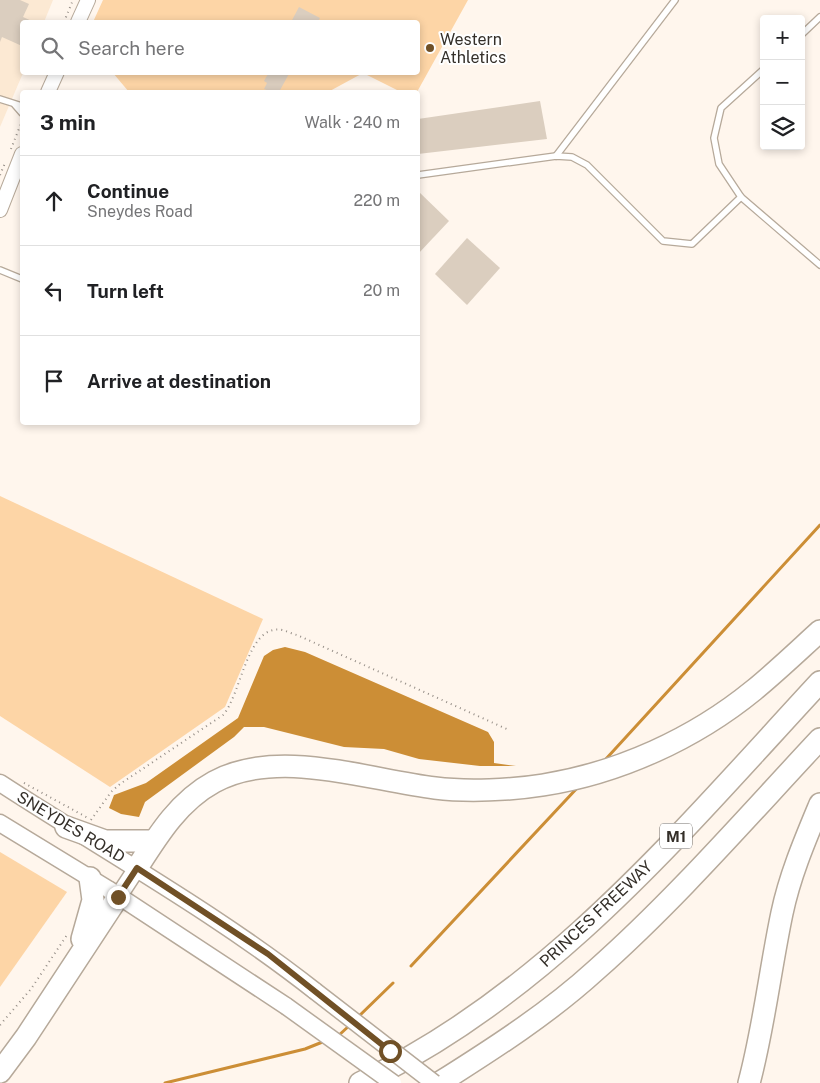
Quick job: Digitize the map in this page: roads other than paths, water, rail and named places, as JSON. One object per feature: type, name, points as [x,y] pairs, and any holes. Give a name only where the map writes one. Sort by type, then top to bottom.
[{"type":"highway","points":[[137,868],[170,819],[194,796],[215,781],[264,767],[291,765],[437,788],[476,789],[543,785],[615,766],[660,749],[698,729],[753,691],[820,631]]},
{"type":"highway","name":"PRINCES FREEWAY","points":[[360,1083],[392,1068],[458,1026],[524,980],[572,940],[698,813],[820,682]]},
{"type":"highway","name":"M1","points":[[439,1083],[546,1011],[595,972],[641,928],[820,739]]},
{"type":"highway","points":[[749,1083],[782,912],[798,856],[820,804]]},
{"type":"highway","points":[[66,827],[105,841],[154,841]]},
{"type":"highway","points":[[68,974],[87,926],[93,900],[90,878]]},
{"type":"highway","points":[[0,1072],[68,974],[118,897]]},
{"type":"main road","name":"SNEYDES ROAD","points":[[0,783],[66,827],[137,868],[268,954],[434,1083]]},
{"type":"main road","name":"SNEYDES ROAD","points":[[0,823],[90,878],[286,1006],[393,1083]]},
{"type":"main road","points":[[118,897],[137,868]]},
{"type":"street","points":[[79,20],[88,0]]},
{"type":"street","points":[[49,90],[56,75]]},
{"type":"street","points":[[0,210],[20,159]]},
{"type":"lane","points":[[556,156],[675,0]]},
{"type":"lane","points":[[805,30],[820,17]]},
{"type":"lane","points":[[760,73],[721,108],[714,138],[719,164],[741,197],[820,265]]},
{"type":"lane","points":[[0,99],[20,106]]},
{"type":"lane","points":[[15,105],[20,111]]},
{"type":"lane","points":[[420,175],[556,156],[572,158],[597,174],[663,241],[692,244],[741,197]]},
{"type":"lane","points":[[0,270],[20,279]]},
{"type":"waterway","points":[[605,760],[820,525]]},
{"type":"waterway","points":[[411,966],[579,786]]},
{"type":"waterway","points":[[358,1017],[393,983]]},
{"type":"waterway","points":[[338,1036],[350,1025]]},
{"type":"waterway","points":[[165,1083],[305,1049],[325,1041]]},
{"type":"place","name":"Western Athletics","points":[[430,48]]}]
